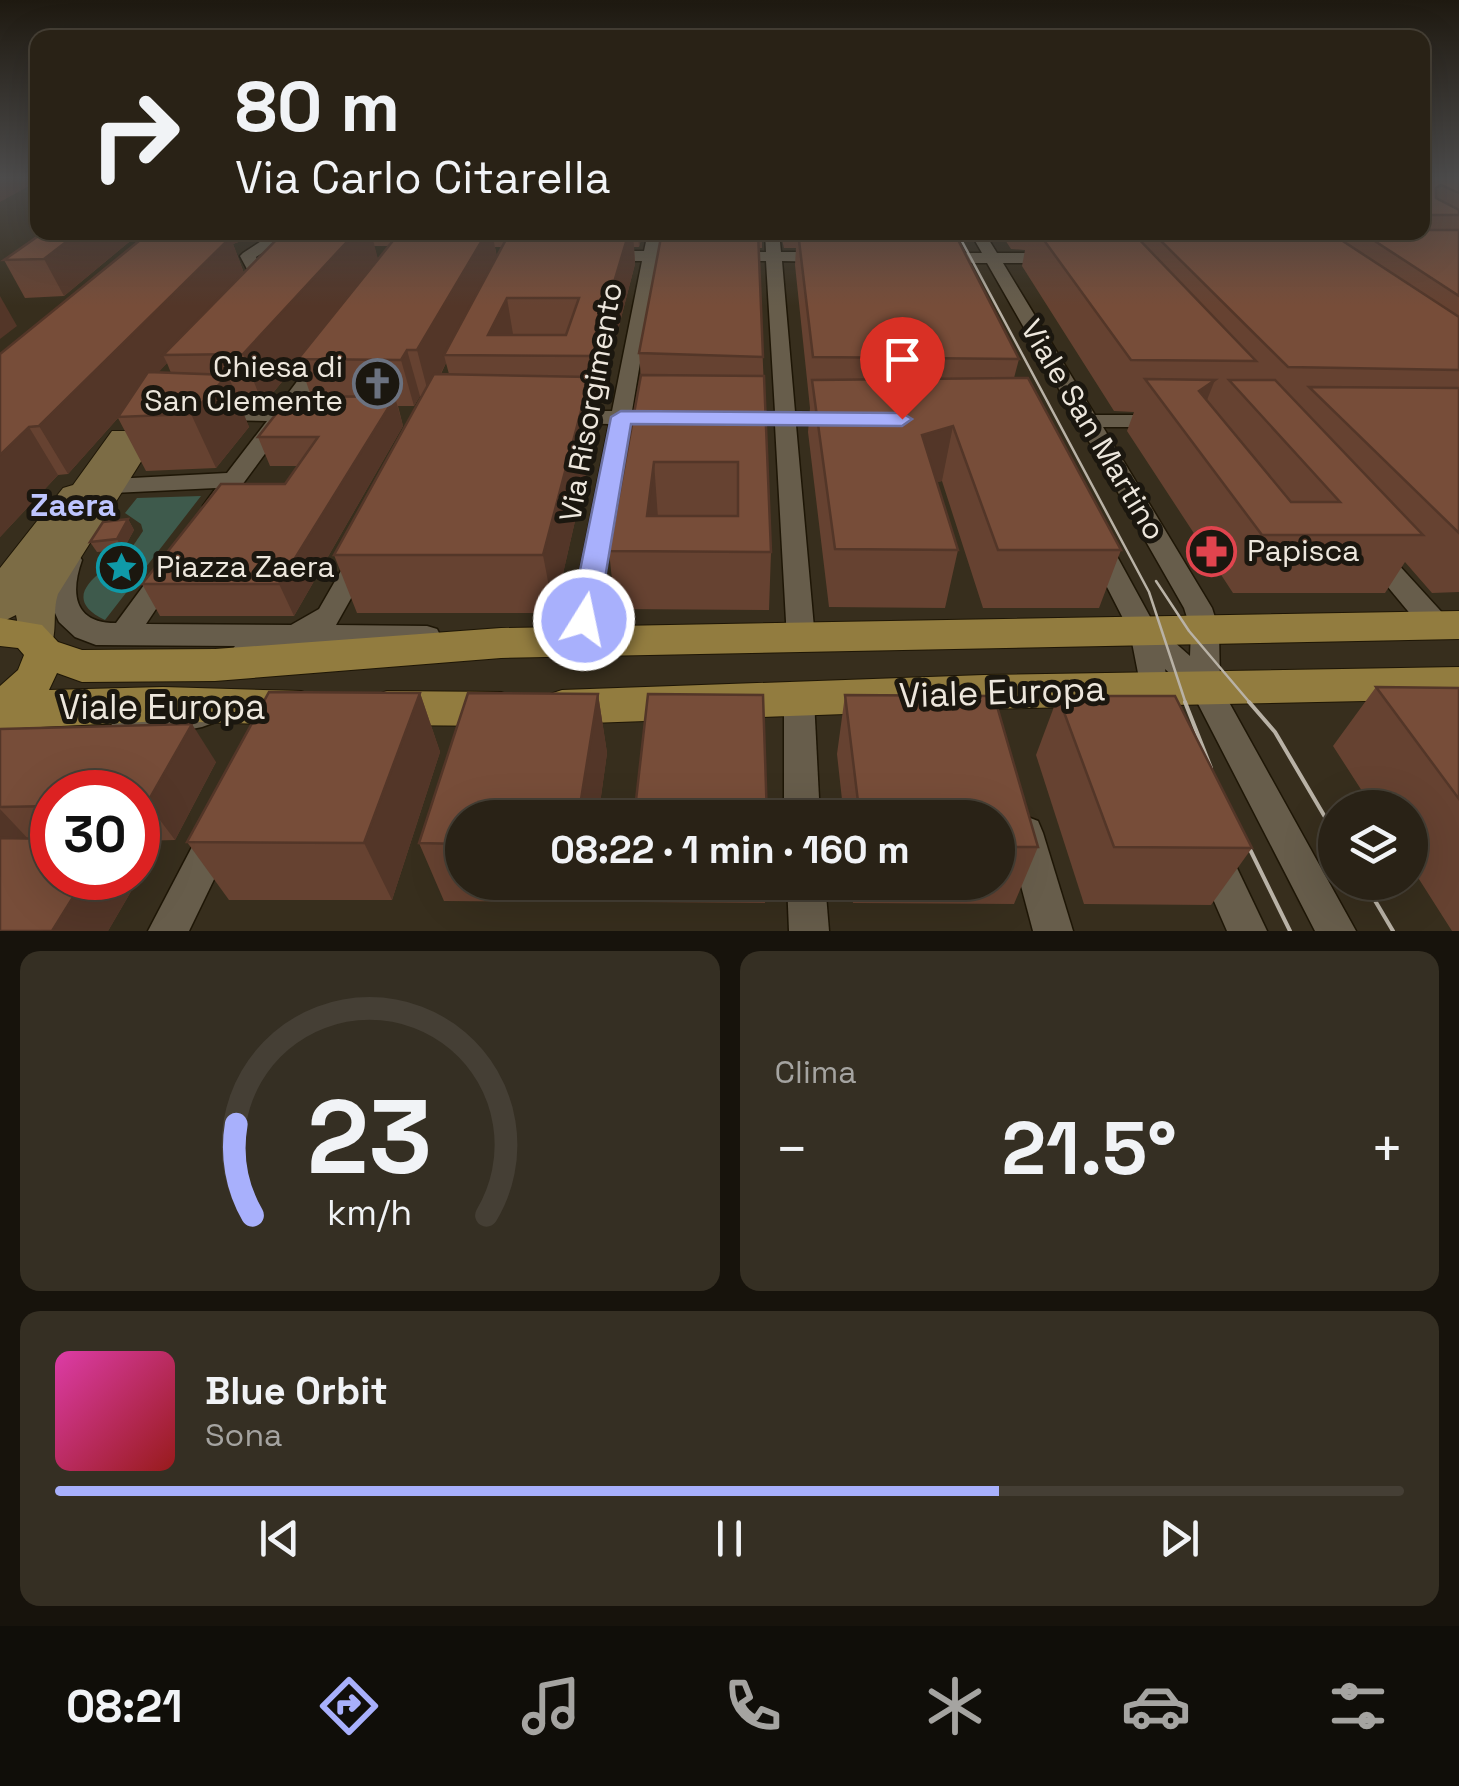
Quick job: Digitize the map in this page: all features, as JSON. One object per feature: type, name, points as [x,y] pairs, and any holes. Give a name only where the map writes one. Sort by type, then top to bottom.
[{"type":"main road","points":[[261,284],[301,240]]},
{"type":"main road","points":[[0,592],[171,407]]},
{"type":"main road","points":[[2,722],[35,679],[27,641],[36,602],[76,541],[104,478]]},
{"type":"main road","points":[[0,609],[104,478]]},
{"type":"main road","name":"Viale Europa","points":[[27,641],[82,666],[215,665],[501,643],[1448,626]]},
{"type":"main road","name":"Viale Europa","points":[[2,722],[800,699],[988,705],[1154,688],[1459,683]]},
{"type":"street","name":"Via Risorgimento","points":[[580,642],[654,240]]},
{"type":"street","points":[[773,240],[801,639]]},
{"type":"street","name":"Viale San Martino","points":[[981,240],[1188,590],[1204,630]]},
{"type":"street","points":[[950,250],[967,282]]},
{"type":"street","points":[[921,258],[950,250],[992,258],[1076,258]]},
{"type":"street","points":[[592,256],[848,257]]},
{"type":"street","points":[[200,526],[340,338]]},
{"type":"street","points":[[171,407],[321,415]]},
{"type":"street","points":[[548,416],[863,419]]},
{"type":"street","points":[[1087,421],[1184,422]]},
{"type":"street","points":[[104,478],[233,480]]},
{"type":"street","name":"Viale San Martino","points":[[1088,524],[1144,632],[1160,732]]},
{"type":"street","points":[[1360,538],[1448,626]]},
{"type":"street","points":[[215,665],[293,635],[329,616],[370,540]]},
{"type":"street","points":[[76,541],[63,582],[68,615],[88,632],[372,634],[501,643]]},
{"type":"street","points":[[123,635],[178,558]]},
{"type":"street","points":[[1204,630],[1204,688]]},
{"type":"street","points":[[1144,632],[1204,688],[1336,931]]},
{"type":"street","points":[[800,699],[802,800]]},
{"type":"street","points":[[168,931],[236,800]]},
{"type":"street","points":[[1017,805],[1054,931]]},
{"type":"street","points":[[1198,826],[1247,931]]},
{"type":"street","points":[[807,900],[809,931]]},
{"type":"green space","points":[[201,496],[105,620],[90,611],[84,592],[90,582],[130,549],[143,531],[141,524],[125,513],[137,498]]},
{"type":"building","points":[[1430,230],[1459,230],[1459,296],[1373,240],[1430,240]]},
{"type":"building","points":[[33,240],[69,240],[44,259],[4,260]]},
{"type":"building","points":[[140,240],[228,240],[39,426],[29,427],[0,455],[0,354]]},
{"type":"building","points":[[276,240],[349,240],[243,354],[163,355]]},
{"type":"building","points":[[394,240],[482,240],[417,350],[407,350],[401,360],[298,359]]},
{"type":"building","points":[[506,240],[627,240],[592,356],[444,355]],"holes":[[[507,298],[579,298],[566,335],[488,335]]]},
{"type":"building","points":[[660,240],[758,240],[763,357],[639,353]]},
{"type":"building","points":[[799,240],[958,240],[1019,359],[813,357]]},
{"type":"building","points":[[1044,240],[1140,240],[1256,361],[1131,360]]},
{"type":"building","points":[[1160,240],[1341,240],[1459,317],[1459,370],[1288,367]]},
{"type":"building","points":[[148,372],[228,375],[191,414],[118,417]]},
{"type":"building","points":[[434,374],[590,377],[543,555],[334,555]]},
{"type":"building","points":[[641,375],[764,376],[771,552],[609,551]],"holes":[[[654,462],[738,462],[738,516],[647,516]]]},
{"type":"building","points":[[1028,378],[1121,550],[998,550],[953,426],[922,435],[958,550],[835,549],[812,380]]},
{"type":"building","points":[[1145,379],[1215,380],[1199,391],[1291,502],[1340,502],[1229,380],[1275,380],[1423,535],[1262,535]]},
{"type":"building","points":[[1309,387],[1459,388],[1459,533]]},
{"type":"building","points":[[290,396],[395,397],[279,584],[142,584],[221,484],[285,484],[318,437],[258,437]]},
{"type":"building","points":[[128,519],[117,539],[90,542],[103,522]]},
{"type":"building","points":[[1376,687],[1459,688],[1459,799]]},
{"type":"building","points":[[269,692],[420,693],[364,843],[187,842]]},
{"type":"building","points":[[468,693],[598,694],[581,800],[445,800],[445,844],[419,843]]},
{"type":"building","points":[[648,694],[763,695],[766,800],[636,800]]},
{"type":"building","points":[[845,695],[994,696],[1038,847],[1015,847],[1015,800],[858,800]]},
{"type":"building","points":[[1058,696],[1175,696],[1252,848],[1114,847]]},
{"type":"building","points":[[192,724],[160,780],[160,770],[30,770],[30,806],[0,807],[0,729]]},
{"type":"building","points":[[0,838],[30,839],[30,900],[71,900],[52,931],[0,931]]},
{"type":"tram line","points":[[961,240],[1149,592],[1186,704]]},
{"type":"tram line","points":[[1156,581],[1189,631],[1251,704]]},
{"type":"tram line","points":[[1185,702],[1211,768]]},
{"type":"tram line","points":[[1249,702],[1275,732],[1318,805]]},
{"type":"tram line","points":[[1239,827],[1290,931]]},
{"type":"tram line","points":[[1375,900],[1393,931]]},
{"type":"place","name":"Chiesa di San Clemente","points":[[378,384]]},
{"type":"place","name":"Papisca","points":[[1212,551]]},
{"type":"place","name":"Piazza Zaera","points":[[121,567]]},
{"type":"district","name":"Zaera","points":[[73,505]]},
{"type":"route","points":[[584,620],[621,417],[902,419]]}]
